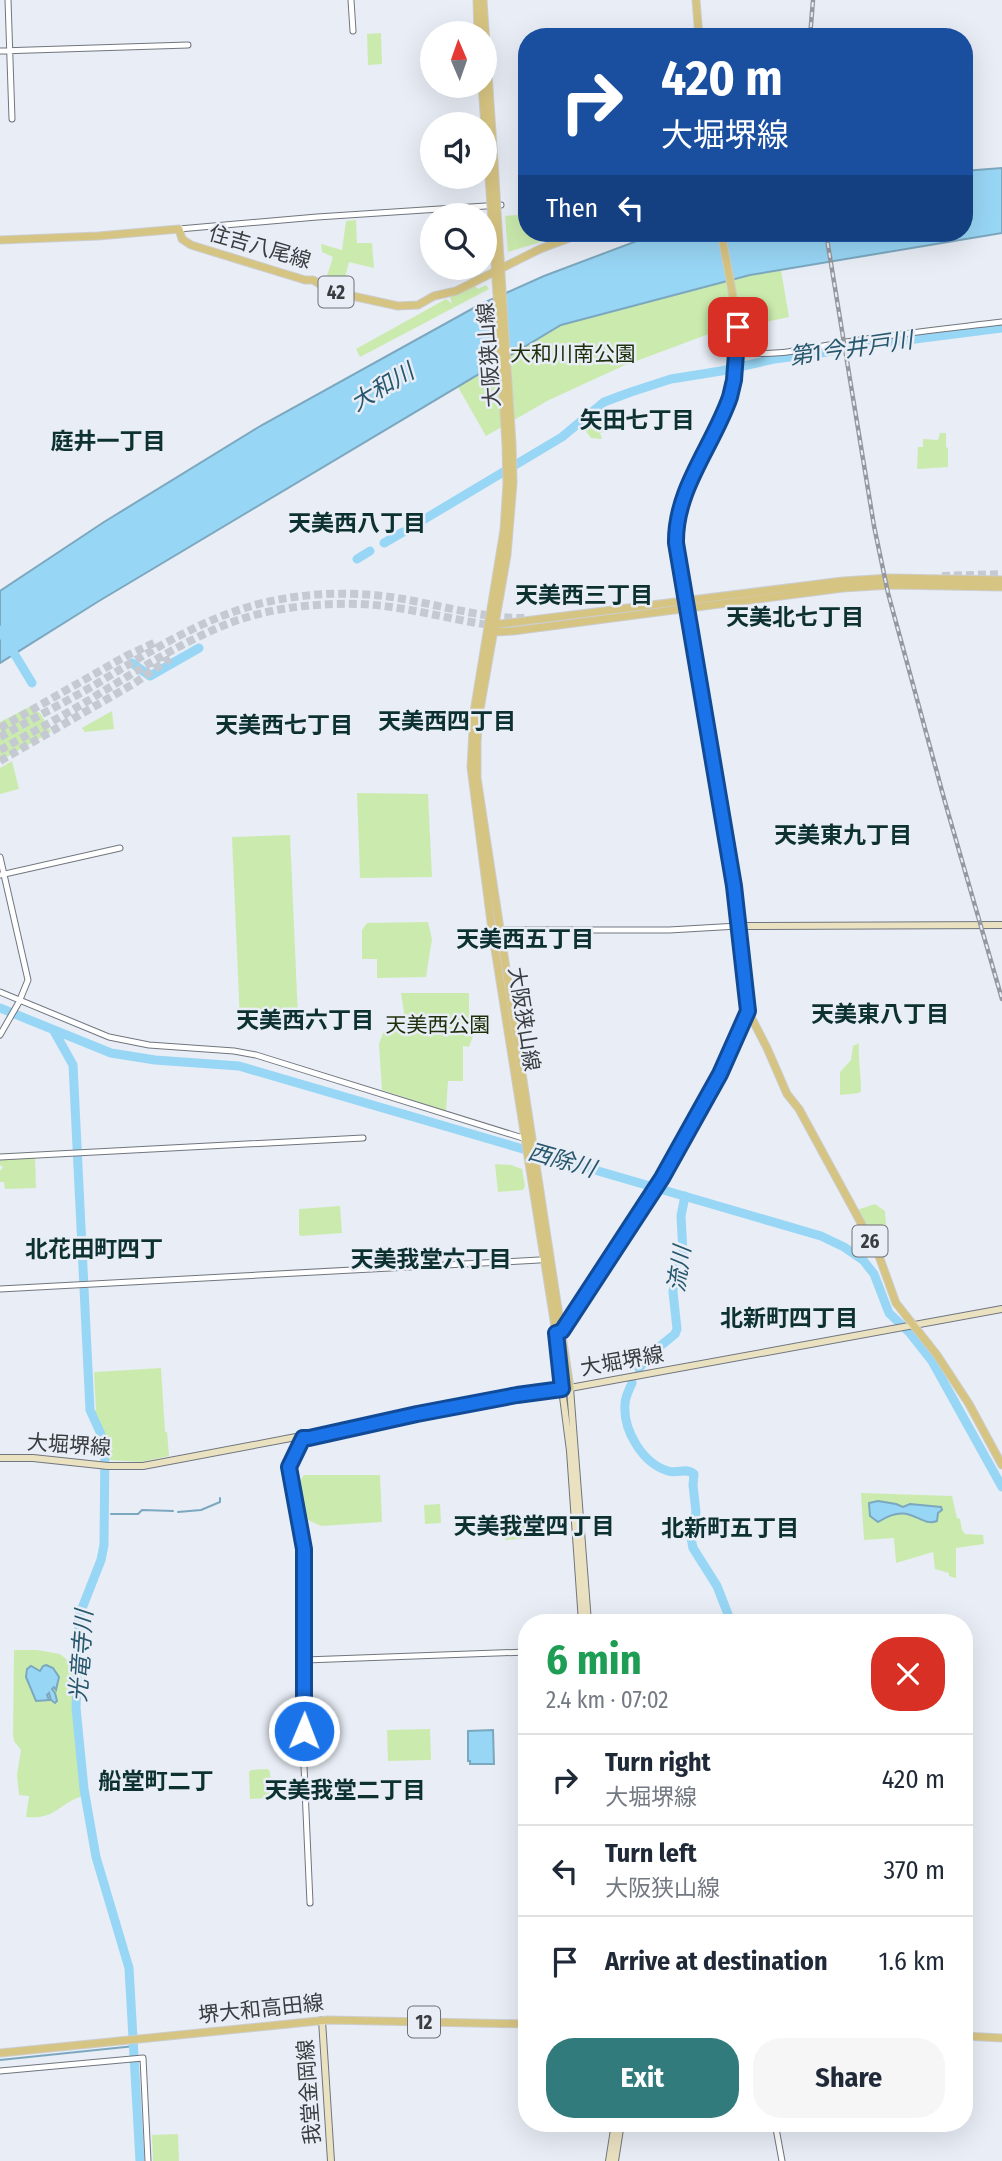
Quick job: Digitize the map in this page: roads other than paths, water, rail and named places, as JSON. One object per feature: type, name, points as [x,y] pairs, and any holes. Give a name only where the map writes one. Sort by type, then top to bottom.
[{"type":"main road","points":[[477,0],[478,21]]},
{"type":"main road","name":"大阪狭山線","points":[[483,0],[485,21]]},
{"type":"main road","points":[[696,0],[698,28]]},
{"type":"main road","name":"大阪狭山線","points":[[493,189],[510,484],[493,627],[479,715],[477,766],[496,930],[566,1389]]},
{"type":"main road","name":"住吉八尾線","points":[[0,240],[178,229],[182,239],[191,245],[305,280],[313,280],[340,293],[398,306],[418,305],[435,296],[456,291],[498,268],[559,242]]},
{"type":"main road","name":"26","points":[[723,242],[738,327],[734,380],[726,410],[691,479],[677,519],[676,543],[722,806],[748,1011],[787,1094],[800,1109],[879,1256],[896,1303],[937,1355],[969,1404],[1002,1465]]},
{"type":"main road","points":[[686,605],[817,584],[867,579],[1002,580]]},
{"type":"main road","points":[[493,627],[867,586],[1002,587]]},
{"type":"main road","points":[[738,926],[1002,925]]},
{"type":"main road","points":[[559,1332],[649,1200],[720,1074],[748,1011]]},
{"type":"main road","name":"大堀堺線","points":[[0,1458],[33,1458],[130,1467],[156,1465],[296,1437],[309,1438],[517,1395],[566,1389],[1002,1309]]},
{"type":"main road","points":[[566,1389],[581,1614]]},
{"type":"main road","points":[[566,1389],[587,1614]]},
{"type":"main road","name":"堺大和高田線","points":[[0,2053],[322,2020],[518,2024]]},
{"type":"main road","name":"我堂金岡線","points":[[322,2020],[331,2161]]},
{"type":"main road","points":[[973,2036],[1002,2038]]},
{"type":"main road","points":[[609,2161],[614,2132]]},
{"type":"main road","points":[[615,2161],[620,2132]]},
{"type":"street","points":[[8,0],[12,119]]},
{"type":"street","points":[[351,0],[353,31]]},
{"type":"street","points":[[0,51],[188,45]]},
{"type":"street","points":[[178,229],[501,205]]},
{"type":"street","points":[[737,351],[762,355],[867,338],[1002,322]]},
{"type":"street","points":[[2,875],[120,848]]},
{"type":"street","points":[[0,858],[28,980],[0,1035]]},
{"type":"street","points":[[496,930],[674,930],[738,926]]},
{"type":"street","points":[[0,992],[109,1037],[149,1045],[256,1055],[529,1142]]},
{"type":"street","points":[[0,1157],[363,1138]]},
{"type":"street","points":[[0,1289],[539,1260]]},
{"type":"street","points":[[303,1438],[289,1467],[304,1549],[304,1766],[310,1903]]},
{"type":"street","points":[[305,1660],[518,1652]]},
{"type":"street","points":[[0,2071],[143,2058],[148,2161]]},
{"type":"street","points":[[777,2132],[782,2161]]},
{"type":"water","points":[[1002,168],[1002,233],[973,238],[973,170]]},
{"type":"water","name":"大和川","points":[[634,242],[948,242],[750,275],[561,325],[0,663],[0,591],[104,522],[262,425],[479,305],[544,276]]},
{"type":"water","points":[[878,1501],[903,1507],[910,1504],[941,1507],[942,1510],[938,1513],[937,1521],[930,1522],[899,1514],[878,1522],[870,1516],[869,1503]]},
{"type":"water","points":[[46,1665],[53,1668],[59,1677],[56,1690],[54,1687],[52,1689],[57,1701],[55,1703],[49,1693],[49,1700],[36,1701],[26,1677],[27,1669],[31,1666],[40,1671]]},
{"type":"water","points":[[493,1730],[494,1764],[470,1764],[468,1731]]},
{"type":"waterway","name":"第1今井戸川","points":[[408,529],[562,437],[604,402],[631,392],[671,379],[774,359],[1002,328]]},
{"type":"waterway","name":"第1今井戸川","points":[[384,543],[403,532]]},
{"type":"waterway","name":"第1今井戸川","points":[[357,559],[370,551]]},
{"type":"waterway","name":"第1今井戸川","points":[[0,630],[32,683]]},
{"type":"waterway","name":"第1今井戸川","points":[[132,663],[150,676],[199,648]]},
{"type":"waterway","name":"西除川","points":[[0,1008],[111,1053],[155,1060],[239,1066],[821,1236],[863,1260],[874,1274],[889,1313],[909,1332],[932,1361],[1002,1487]]},
{"type":"waterway","name":"光竜寺川","points":[[54,1031],[73,1065],[90,1410],[105,1443],[104,1545],[101,1560],[79,1616],[76,1708],[84,1789],[96,1857],[129,1968],[140,2161]]},
{"type":"waterway","name":"流川","points":[[639,1369],[648,1356],[675,1334],[677,1329],[673,1292],[676,1266],[683,1253],[681,1216],[685,1196]]},
{"type":"waterway","name":"流川","points":[[632,1383],[626,1399],[625,1414],[631,1435],[642,1453],[668,1471],[688,1471],[694,1474],[696,1512],[691,1538],[693,1548],[717,1586],[728,1614]]},
{"type":"waterway","points":[[178,1512],[201,1510],[220,1502],[220,1498]]},
{"type":"waterway","points":[[111,1514],[138,1514],[142,1510],[173,1511]]},
{"type":"waterway","points":[[0,2060],[135,2046]]},
{"type":"tunnel","points":[[942,576],[1002,574]]},
{"type":"tunnel","points":[[0,737],[191,630],[221,616],[284,598],[359,594],[485,615],[527,618]]},
{"type":"tunnel","points":[[0,750],[185,643],[238,620],[268,612],[313,605],[359,604],[522,628]]},
{"type":"tunnel","points":[[0,728],[126,656],[154,643]]},
{"type":"tunnel","points":[[0,761],[135,683],[170,658]]},
{"type":"railway","points":[[811,28],[813,0]]},
{"type":"railway","points":[[827,242],[874,526],[888,593],[1002,999]]},
{"type":"district","name":"矢田七丁目","points":[[637,420]]},
{"type":"district","name":"庭井一丁目","points":[[108,441]]},
{"type":"district","name":"天美西八丁目","points":[[357,523]]},
{"type":"district","name":"天美西三丁目","points":[[584,595]]},
{"type":"district","name":"天美北七丁目","points":[[795,617]]},
{"type":"district","name":"天美西四丁目","points":[[447,721]]},
{"type":"district","name":"天美西七丁目","points":[[284,725]]},
{"type":"district","name":"天美東九丁目","points":[[843,835]]},
{"type":"district","name":"天美西五丁目","points":[[525,939]]},
{"type":"district","name":"天美東八丁目","points":[[880,1014]]},
{"type":"district","name":"天美西六丁目","points":[[305,1020]]},
{"type":"district","name":"北花田町四丁","points":[[94,1249]]},
{"type":"district","name":"天美我堂六丁目","points":[[431,1259]]},
{"type":"district","name":"北新町四丁目","points":[[789,1318]]},
{"type":"district","name":"天美我堂四丁目","points":[[534,1526]]},
{"type":"district","name":"北新町五丁目","points":[[730,1528]]},
{"type":"district","name":"船堂町二丁","points":[[156,1781]]},
{"type":"district","name":"天美我堂二丁目","points":[[345,1790]]},
{"type":"park label","name":"大和川南公園","points":[[573,354]]},
{"type":"park label","name":"天美西公園","points":[[438,1025]]}]
